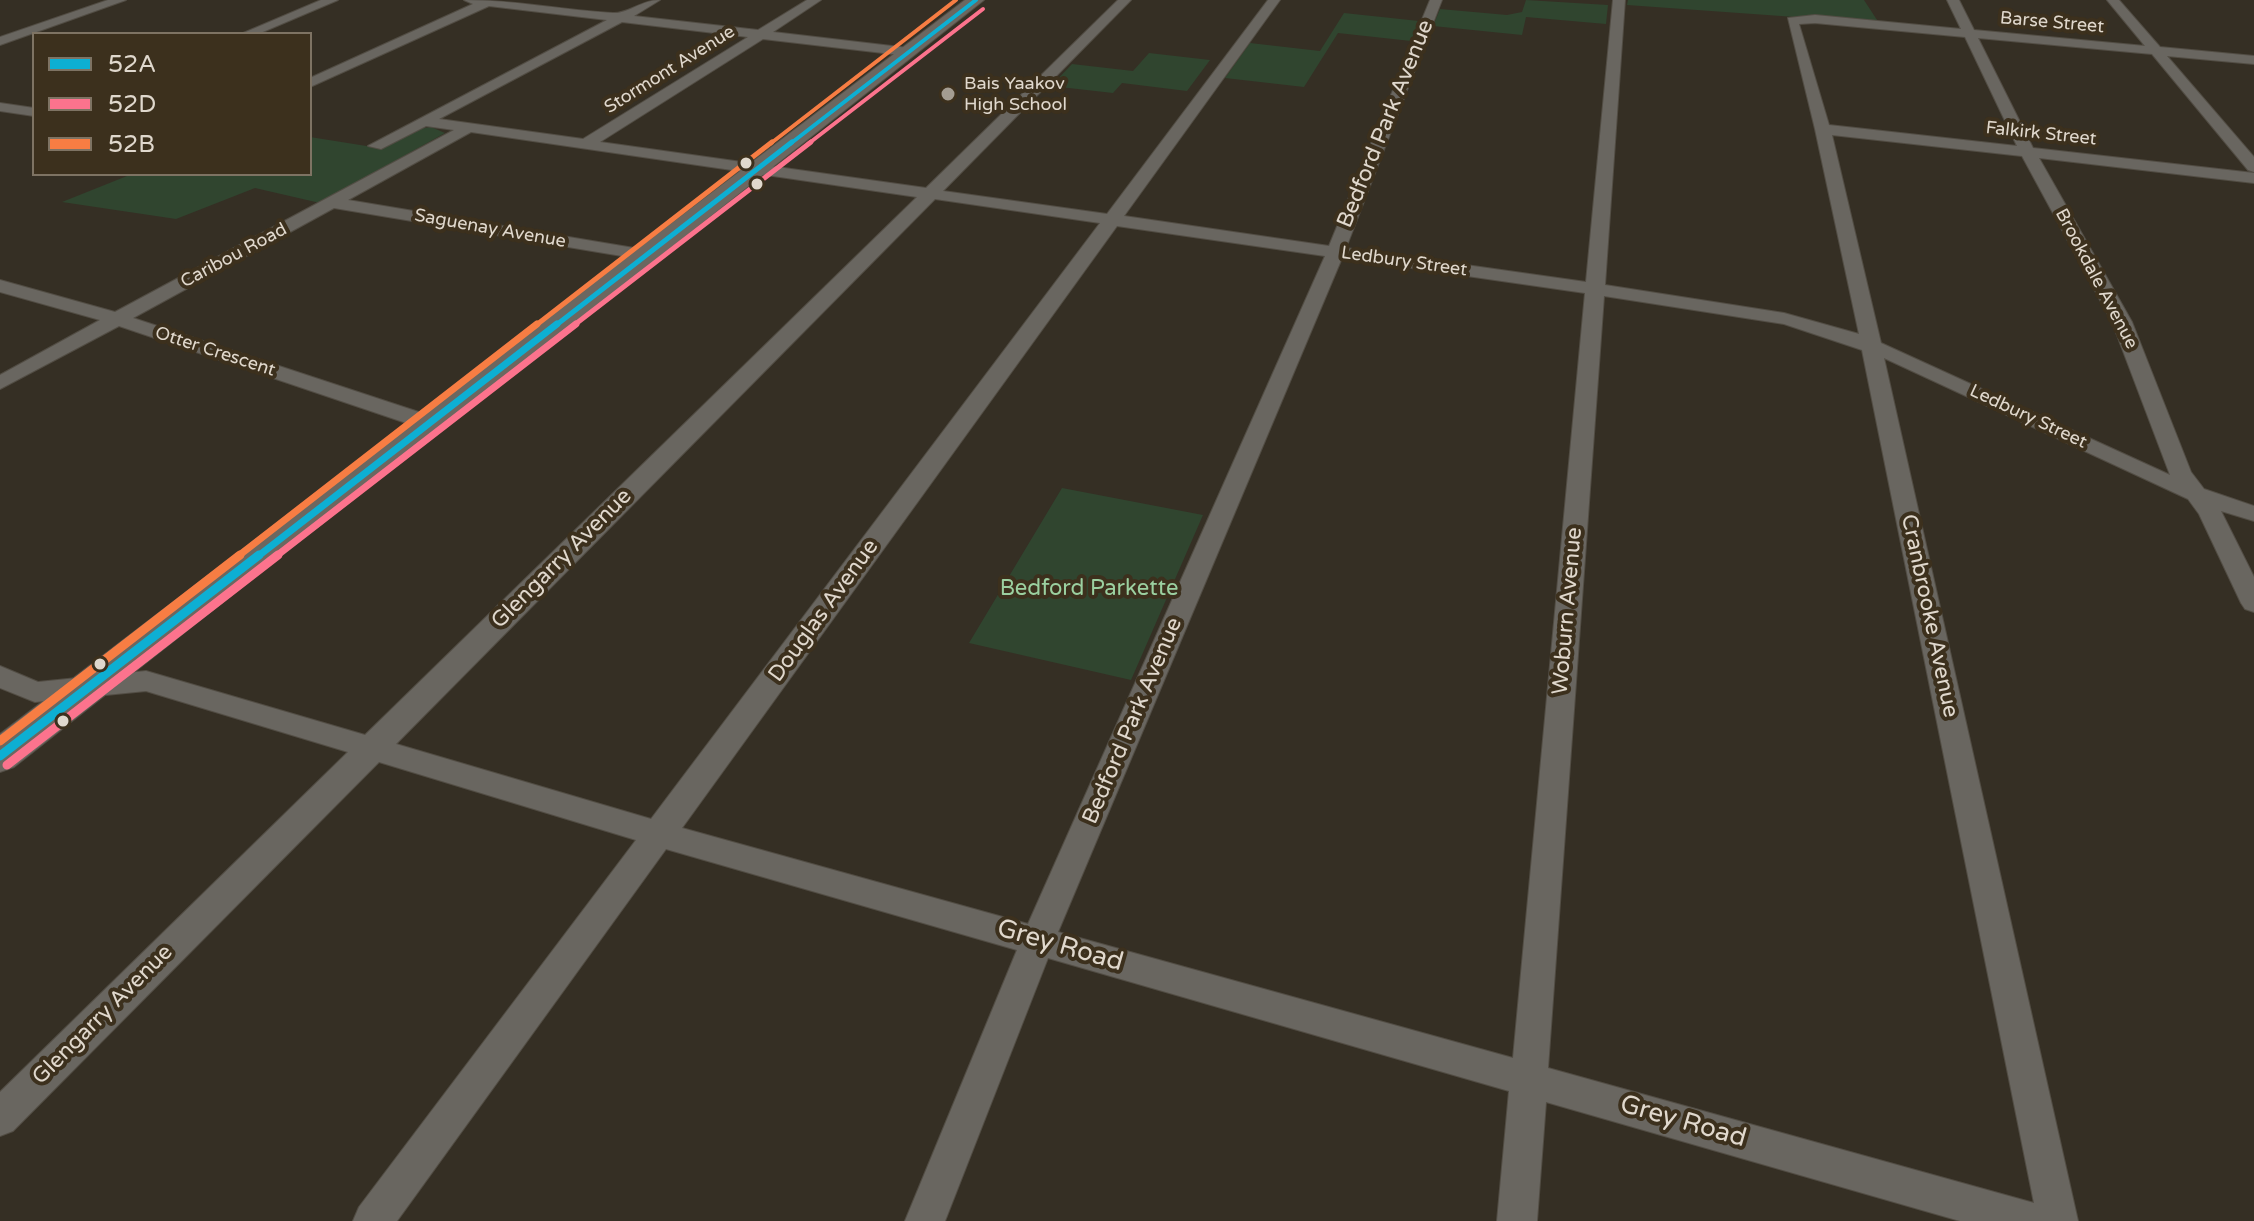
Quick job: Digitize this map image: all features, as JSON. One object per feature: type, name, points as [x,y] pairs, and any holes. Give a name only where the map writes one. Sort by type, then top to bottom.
[{"type":"main road","points":[[0,756],[976,0]]},
{"type":"street","points":[[0,41],[120,0]]},
{"type":"street","points":[[252,32],[332,0]]},
{"type":"street","points":[[470,0],[909,52]]},
{"type":"street","points":[[376,146],[654,0]]},
{"type":"street","name":"Stormont Avenue","points":[[586,144],[815,0]]},
{"type":"street","name":"Glengarry Avenue","points":[[0,1118],[1125,0]]},
{"type":"street","name":"Douglas Avenue","points":[[373,1221],[1274,0]]},
{"type":"street","name":"Bedford Park Avenue","points":[[925,1221],[1038,940],[1335,252],[1436,0]]},
{"type":"street","name":"Woburn Avenue","points":[[1517,1221],[1619,0]]},
{"type":"street","name":"Brookdale Avenue","points":[[1953,0],[2028,153],[2122,322],[2175,464],[2210,512],[2254,603]]},
{"type":"street","points":[[2113,0],[2254,167]]},
{"type":"street","points":[[312,82],[490,1]]},
{"type":"street","name":"Barse Street","points":[[1799,19],[2254,60]]},
{"type":"street","name":"Cranbrooke Avenue","points":[[1799,19],[1792,23],[1823,129],[2058,1221]]},
{"type":"street","points":[[0,107],[32,112]]},
{"type":"street","name":"Ledbury Street","points":[[424,121],[1785,319],[1871,346],[2194,494],[2254,514]]},
{"type":"street","name":"Caribou Road","points":[[0,383],[468,128]]},
{"type":"street","name":"Falkirk Street","points":[[1823,129],[2254,178]]},
{"type":"street","name":"Saguenay Avenue","points":[[334,203],[646,255]]},
{"type":"street","name":"Otter Crescent","points":[[0,286],[117,319],[429,423]]},
{"type":"street","name":"Grey Road","points":[[0,676],[35,692],[146,681],[373,746],[659,834],[1529,1077],[2029,1221]]},
{"type":"green space","points":[[1526,0],[1608,5],[1606,24],[1526,17],[1522,35],[1433,26],[1440,9],[1507,15],[1522,12]]},
{"type":"green space","points":[[1628,0],[1864,0],[1879,23],[1627,5]]},
{"type":"green space","points":[[1344,13],[1419,21],[1411,41],[1338,33],[1304,87],[1225,78],[1250,43],[1320,51]]},
{"type":"green space","points":[[1149,53],[1210,60],[1187,91],[1122,83],[1113,93],[1051,86],[1072,64],[1133,71]]},
{"type":"green space","points":[[431,127],[445,133],[320,203],[255,188],[176,219],[62,202],[127,176],[312,176],[312,137],[379,148],[418,129]]},
{"type":"green space","name":"Bedford Parkette","points":[[1062,488],[1203,515],[1131,680],[969,643]]},
{"type":"transit line","name":"52B","points":[[0,741],[956,0]]},
{"type":"transit line","name":"52A","points":[[0,756],[976,0]]},
{"type":"transit line","name":"52D","points":[[7,765],[983,9]]},
{"type":"place","name":"Bais Yaakov High School","points":[[948,94]]}]
